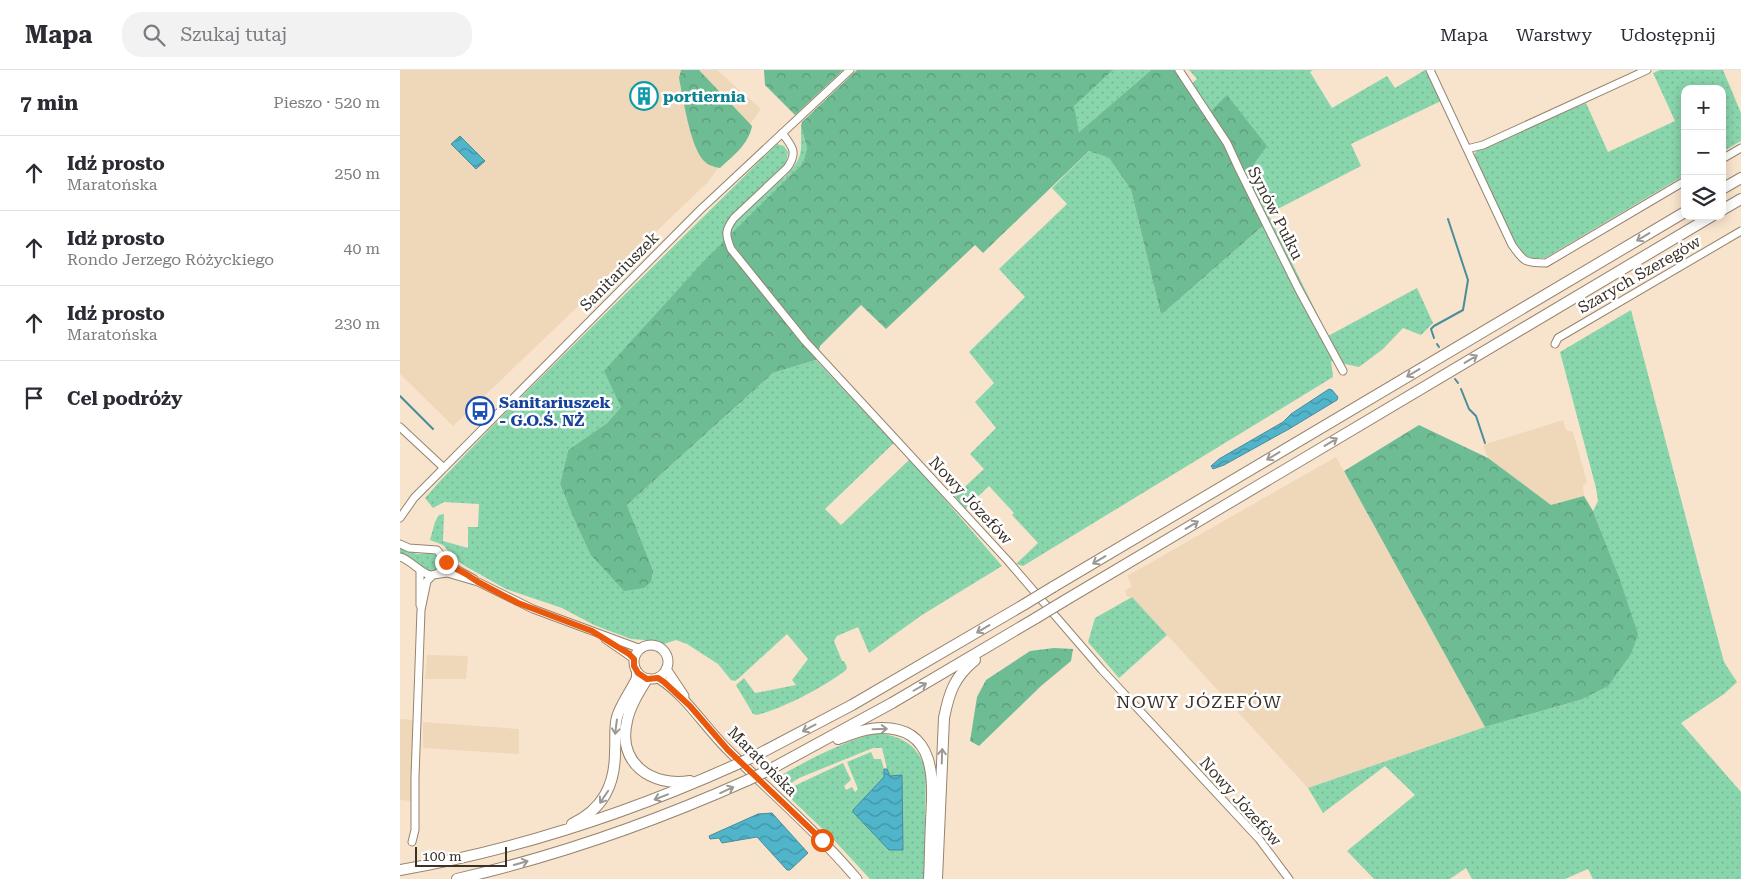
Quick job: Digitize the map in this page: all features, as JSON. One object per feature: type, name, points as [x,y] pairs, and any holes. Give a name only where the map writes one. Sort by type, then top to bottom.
[{"type":"highway","points":[[1726,187],[1741,178]]},
{"type":"highway","points":[[1726,208],[1741,199]]},
{"type":"highway","points":[[400,870],[446,862],[550,836],[631,808],[755,756],[859,701],[1025,604],[1681,214]]},
{"type":"highway","points":[[457,879],[553,854],[610,836],[748,780],[816,746],[996,642],[1705,220]]},
{"type":"highway","points":[[937,879],[943,742],[947,700],[959,675],[996,642]]},
{"type":"highway","points":[[550,836],[578,822],[593,811],[609,790],[614,771],[618,716],[638,673]]},
{"type":"highway","points":[[647,679],[631,707],[626,722],[625,733],[630,756],[642,771],[661,781],[680,782],[706,778]]},
{"type":"highway","points":[[816,746],[881,728],[903,731],[919,743],[930,760],[933,780],[929,879]]},
{"type":"main road","points":[[648,646],[660,649],[666,655],[666,669],[658,678],[647,679],[638,673],[634,666],[634,659],[641,649],[648,646]]},
{"type":"main road","name":"Maratońska","points":[[666,669],[690,706],[728,750],[822,840],[857,879]]},
{"type":"main road","name":"Maratońska","points":[[658,678],[690,706]]},
{"type":"street","name":"Sanitariuszek","points":[[400,510],[700,210],[850,70]]},
{"type":"street","name":"Synów Pułku","points":[[1179,70],[1228,143],[1238,169],[1298,288],[1343,371]]},
{"type":"street","points":[[1430,70],[1512,245],[1523,260],[1533,263],[1546,262],[1681,183]]},
{"type":"street","points":[[1466,149],[1483,145],[1647,70]]},
{"type":"street","name":"Nowy Józefów","points":[[782,133],[794,152],[792,161],[728,226],[726,237],[731,249],[805,341],[1008,561],[1102,670],[1259,839],[1290,879]]},
{"type":"street","points":[[1726,157],[1741,148]]},
{"type":"street","name":"Szarych Szeregów","points":[[1556,344],[1558,338],[1741,231]]},
{"type":"street","points":[[400,427],[444,468]]},
{"type":"street","name":"Sanitariuszek","points":[[400,518],[414,498]]},
{"type":"street","points":[[400,544],[409,548],[434,549],[440,552],[449,565],[521,604],[641,649]]},
{"type":"street","points":[[421,610],[428,581],[433,575],[439,573],[442,568],[443,556]]},
{"type":"street","points":[[400,557],[410,561],[426,574],[447,573],[478,582]]},
{"type":"street","points":[[412,842],[415,830],[415,768],[421,610],[419,592],[420,570]]},
{"type":"street","points":[[592,631],[634,659]]},
{"type":"shaded area","points":[[400,70],[717,70],[761,109],[708,182],[453,426],[400,374]]},
{"type":"shaded area","points":[[1563,420],[1566,430],[1573,432],[1587,482],[1583,486],[1584,496],[1551,505],[1488,458],[1483,445]]},
{"type":"shaded area","points":[[1336,457],[1485,727],[1308,788],[1132,597],[1127,597],[1125,591],[1132,586],[1127,576]]},
{"type":"shaded area","points":[[427,655],[468,656],[466,679],[425,679]]},
{"type":"shaded area","points":[[400,719],[414,720],[411,801],[400,800]]},
{"type":"shaded area","points":[[423,722],[519,729],[519,754],[423,748]]},
{"type":"green space","points":[[681,70],[699,70],[752,126],[744,144],[720,168],[711,166],[703,160],[694,144],[679,78]]},
{"type":"green space","points":[[764,70],[843,70],[795,115],[765,85]]},
{"type":"green space","points":[[857,70],[1113,70],[1074,106],[1079,132],[1151,70],[1175,70],[1206,116],[1227,95],[1267,146],[1253,165],[1264,225],[1161,315],[1131,190],[1109,158],[1089,151],[983,253],[975,245],[886,329],[861,305],[820,346],[816,360],[773,373],[627,505],[653,570],[651,582],[644,588],[624,591],[590,554],[573,517],[560,484],[568,450],[607,423],[621,407],[604,371],[704,261],[803,163],[807,148],[801,126],[802,122]]},
{"type":"green space","points":[[1113,70],[1151,70],[1079,132],[1073,106]]},
{"type":"green space","points":[[1189,70],[1313,70],[1310,72],[1332,108],[1387,76],[1395,88],[1425,70],[1441,101],[1351,144],[1361,166],[1268,214],[1328,336],[1417,288],[1433,323],[1421,335],[1403,328],[1383,349],[1359,367],[1331,361],[1333,377],[1023,566],[1016,564],[1038,543],[1012,515],[1014,513],[989,486],[965,509],[955,496],[984,469],[970,454],[996,428],[975,402],[994,383],[969,352],[1025,297],[999,269],[1067,204],[1052,188],[1089,151],[1109,158],[1131,190],[1161,315],[1264,225],[1253,165],[1227,96],[1206,116],[1186,88],[1197,79]]},
{"type":"green space","points":[[1660,70],[1723,70],[1741,113],[1741,141],[1726,150],[1726,85],[1681,85],[1681,177],[1545,258],[1534,259],[1524,255],[1514,243],[1472,158],[1477,150],[1586,103],[1608,152],[1675,121],[1653,73]]},
{"type":"green space","points":[[801,126],[807,148],[803,163],[760,206],[621,407],[607,423],[568,450],[560,484],[573,517],[590,554],[653,570],[627,505],[773,373],[816,360],[894,443],[825,509],[841,525],[910,459],[1002,566],[922,615],[869,653],[858,627],[837,636],[834,641],[842,661],[844,661],[847,667],[846,670],[803,696],[757,715],[753,714],[736,685],[744,678],[755,693],[796,685],[792,680],[808,659],[787,634],[739,678],[735,681],[731,680],[718,664],[687,644],[676,640],[664,644],[657,641],[631,639],[594,625],[562,608],[506,589],[465,566],[455,559],[443,545],[430,540],[435,522],[439,515],[444,514],[443,541],[468,548],[468,527],[478,527],[479,504],[444,502],[433,508],[425,498],[513,405],[777,144],[784,146],[788,152],[786,163],[778,174],[784,178],[795,165],[800,155]]},
{"type":"green space","points":[[1631,310],[1724,662],[1737,682],[1724,694],[1681,723],[1741,792],[1741,879],[1593,879],[1588,869],[1565,879],[1472,879],[1466,868],[1450,879],[1374,879],[1347,851],[1415,795],[1385,766],[1323,813],[1308,788],[1485,727],[1580,700],[1618,574],[1593,511],[1598,501],[1596,488],[1560,352]]},
{"type":"green space","points":[[1419,425],[1488,458],[1551,505],[1584,496],[1593,511],[1618,574],[1638,634],[1631,654],[1608,686],[1580,700],[1485,727],[1344,471]]},
{"type":"green space","points":[[400,548],[417,554],[436,553],[440,558],[440,566],[433,572],[428,571],[400,553]]},
{"type":"green space","points":[[1132,597],[1167,635],[1119,678],[1088,642],[1095,618]]},
{"type":"green space","points":[[1054,648],[1073,649],[1071,661],[1041,686],[979,746],[970,741],[977,697],[986,680],[1030,651]]},
{"type":"green space","points":[[876,733],[886,734],[909,744],[915,749],[926,773],[924,879],[870,879],[833,839],[785,793],[792,787],[843,763],[851,780],[844,786],[846,790],[852,787],[855,792],[858,789],[847,762],[871,752],[874,759],[881,759],[884,769],[887,769],[882,748],[873,748],[799,778],[785,787],[778,785],[773,780],[836,747]]},
{"type":"water","points":[[460,136],[485,161],[476,169],[451,144]]},
{"type":"water","points":[[1329,389],[1338,397],[1337,400],[1289,429],[1224,465],[1213,469],[1211,466],[1219,459],[1283,422],[1291,414]]},
{"type":"water","points":[[884,769],[887,769],[890,776],[902,775],[903,850],[889,850],[853,812],[884,777]]},
{"type":"water","points":[[772,813],[808,853],[790,870],[787,870],[757,837],[722,843],[719,838],[710,839],[709,836],[758,814]]},
{"type":"waterway","points":[[1434,338],[1431,329],[1434,326],[1463,310],[1468,280],[1448,219]]},
{"type":"waterway","points":[[1455,379],[1458,383]]},
{"type":"waterway","points":[[1461,389],[1469,409],[1476,416],[1485,443]]},
{"type":"waterway","points":[[400,396],[433,429]]},
{"type":"place","name":"portiernia","points":[[644,96]]},
{"type":"place","name":"Sanitariuszek - G.O.Ś. NŻ","points":[[480,411]]},
{"type":"district","name":"NOWY JÓZEFÓW","points":[[1199,702]]},
{"type":"route","points":[[446,562],[496,592],[518,603],[592,631],[629,654],[634,659],[634,666],[638,673],[647,679],[658,678],[664,682],[690,706],[728,750],[822,840]]}]
